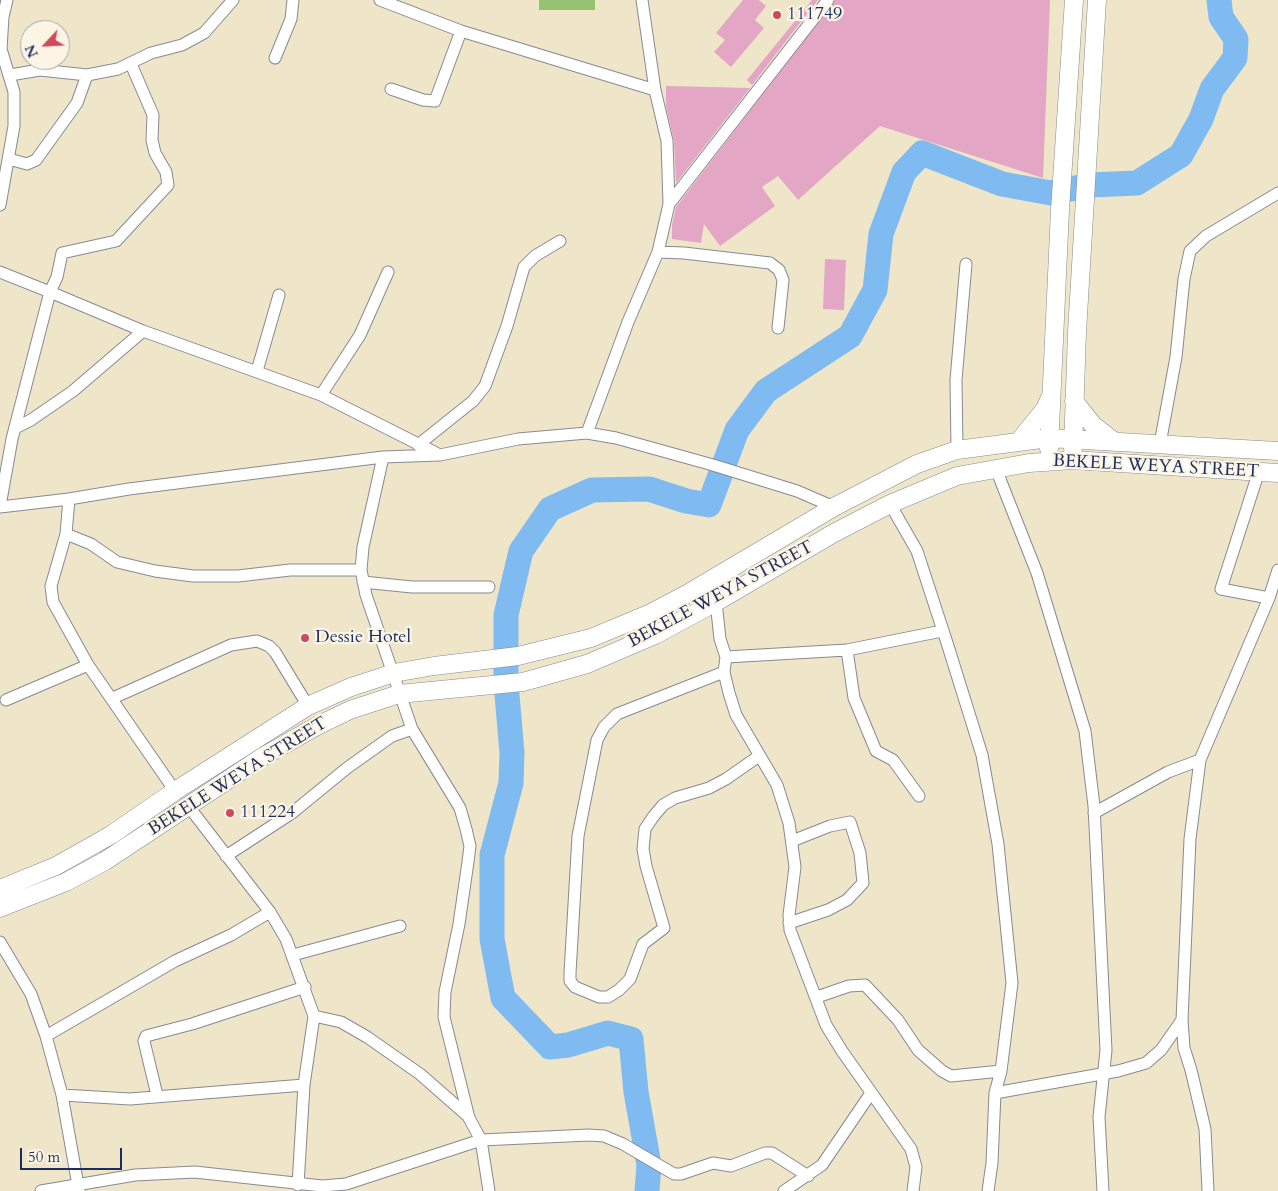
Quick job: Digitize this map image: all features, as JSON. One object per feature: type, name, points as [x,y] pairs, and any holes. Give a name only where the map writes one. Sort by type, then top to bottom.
[{"type":"main road","points":[[1049,461],[1060,210],[1074,0]]},
{"type":"main road","points":[[1073,460],[1074,401],[1098,0]]},
{"type":"main road","points":[[1020,440],[1045,409],[1051,395]]},
{"type":"main road","points":[[1074,401],[1093,425],[1115,442]]},
{"type":"main road","points":[[0,889],[56,866],[110,835],[308,706],[351,687],[394,673],[434,666],[510,658],[591,638],[651,612],[694,590],[834,507],[917,464],[957,450],[1020,440],[1049,438],[1278,451]]},
{"type":"main road","name":"BEKELE WEYA STREET","points":[[0,908],[66,882],[105,861],[264,756],[350,710],[399,694],[514,683],[587,664],[655,634],[716,602],[890,504],[957,476],[996,468],[1073,460],[1278,472]]},
{"type":"street","points":[[0,205],[10,158],[14,126],[14,92],[1,49],[7,0]]},
{"type":"street","points":[[10,75],[40,70],[87,75],[131,64],[151,53],[182,45],[204,33],[233,0]]},
{"type":"street","points":[[275,58],[290,19],[293,0]]},
{"type":"street","points":[[380,0],[461,30],[655,90]]},
{"type":"street","points":[[587,433],[628,322],[658,252],[669,204],[667,141],[655,90],[642,0]]},
{"type":"street","points":[[669,204],[828,0]]},
{"type":"street","points":[[391,89],[423,100],[435,101],[461,30]]},
{"type":"street","points":[[131,64],[153,115],[152,140],[155,153],[166,172],[168,185],[116,241],[62,253],[57,277],[50,292],[17,427],[12,439],[0,507],[69,500],[129,489],[384,457],[440,455],[518,439],[587,433],[616,438],[797,491],[834,507]]},
{"type":"street","points":[[10,158],[27,164],[36,160],[78,103],[87,75]]},
{"type":"street","points":[[1160,444],[1176,357],[1184,278],[1190,251],[1206,236],[1278,193]]},
{"type":"street","points":[[418,445],[473,401],[485,386],[508,326],[524,267],[535,256],[560,241]]},
{"type":"street","points":[[658,252],[684,253],[770,263],[779,270],[784,280],[778,328]]},
{"type":"street","points":[[957,450],[956,380],[966,264]]},
{"type":"street","points":[[0,272],[143,331],[321,395],[440,455]]},
{"type":"street","points":[[321,395],[360,335],[388,272]]},
{"type":"street","points":[[257,371],[279,295]]},
{"type":"street","points":[[17,427],[32,420],[73,391],[143,331]]},
{"type":"street","points":[[0,442],[12,439]]},
{"type":"street","points":[[384,457],[362,547],[361,570],[399,694],[412,729],[460,808],[470,846],[459,924],[445,992],[444,1017],[470,1118],[481,1140],[489,1191]]},
{"type":"street","points":[[996,468],[1037,573],[1085,731],[1094,813],[1106,1050],[1099,1117],[1104,1191]]},
{"type":"street","points":[[1258,472],[1221,589],[1269,598]]},
{"type":"street","points":[[69,500],[66,534],[51,586],[52,602],[88,665],[113,698],[175,791]]},
{"type":"street","points":[[890,504],[917,551],[982,755],[998,844],[1012,983],[1002,1071],[995,1093],[992,1163],[988,1191]]},
{"type":"street","points":[[66,534],[91,544],[117,562],[155,571],[193,576],[238,576],[290,570],[361,570]]},
{"type":"street","points":[[1208,1191],[1205,1129],[1192,1070],[1184,1048],[1182,1020],[1190,839],[1200,760],[1269,598],[1278,570]]},
{"type":"street","points":[[364,582],[412,587],[489,587]]},
{"type":"street","points":[[716,602],[720,639],[726,657],[724,672],[736,715],[777,785],[789,823],[796,867],[790,930],[817,997],[826,1025],[871,1093],[902,1133],[911,1149],[916,1167],[913,1191]]},
{"type":"street","points":[[726,657],[847,650],[942,631]]},
{"type":"street","points":[[113,698],[231,645],[257,642],[269,646],[275,652],[308,706]]},
{"type":"street","points":[[847,650],[854,698],[876,751],[893,760],[919,796]]},
{"type":"street","points":[[6,700],[88,665]]},
{"type":"street","points":[[724,672],[617,714],[600,734],[578,836],[570,972],[570,981],[575,987],[599,997],[608,997],[619,990],[630,979],[643,944],[664,928],[643,849],[645,830],[653,817],[663,806],[675,798],[709,788],[726,779],[759,756]]},
{"type":"street","points":[[226,856],[292,813],[347,768],[392,736],[412,729]]},
{"type":"street","points":[[1094,813],[1168,772],[1200,760]]},
{"type":"street","points":[[189,807],[270,912],[286,939],[314,1016],[304,1085],[298,1185]]},
{"type":"street","points":[[790,923],[828,910],[847,900],[863,883],[860,852],[850,822],[837,824],[792,841]]},
{"type":"street","points":[[46,1036],[175,962],[231,935],[270,912]]},
{"type":"street","points":[[292,955],[400,926]]},
{"type":"street","points":[[0,942],[31,994],[46,1036],[62,1094],[78,1188]]},
{"type":"street","points":[[817,997],[849,986],[865,985],[898,1020],[918,1050],[942,1072],[951,1076],[1002,1071]]},
{"type":"street","points":[[157,1095],[144,1041],[146,1036],[192,1024],[305,987]]},
{"type":"street","points":[[314,1016],[341,1022],[368,1037],[420,1074],[470,1118]]},
{"type":"street","points":[[995,1093],[1104,1073],[1146,1063],[1161,1050],[1182,1020]]},
{"type":"street","points":[[62,1094],[130,1099],[157,1095],[304,1085]]},
{"type":"street","points":[[784,1191],[822,1165],[871,1093]]},
{"type":"street","points":[[41,1191],[78,1188],[135,1175],[195,1172],[282,1187],[346,1184],[481,1140],[604,1136],[648,1158],[674,1174],[681,1174],[713,1163],[731,1166],[765,1153],[772,1153],[808,1176]]},
{"type":"green space","points":[[539,0],[595,0],[595,10],[539,10]]},
{"type":"building","points":[[743,0],[759,0],[766,6],[755,20],[764,28],[731,67],[714,52],[725,40],[716,33]]},
{"type":"building","points":[[812,0],[818,0],[752,85],[747,80]]},
{"type":"building","points":[[835,0],[1050,0],[1043,178],[880,126],[798,200],[778,176],[762,187],[775,206],[720,246],[704,224],[701,243],[672,239],[672,225],[676,207]]},
{"type":"building","points":[[666,86],[750,88],[676,183],[674,141],[666,106]]},
{"type":"building","points":[[825,259],[846,260],[844,310],[823,309]]},
{"type":"waterway","points":[[647,1191],[649,1165],[636,1092],[631,1039],[608,1033],[568,1045],[550,1047],[503,998],[492,939],[492,855],[511,783],[512,753],[506,683],[506,615],[521,551],[550,509],[592,490],[649,489],[686,501],[709,505],[737,430],[766,391],[850,336],[875,290],[881,234],[904,172],[922,153],[1002,184],[1051,193],[1090,185],[1137,183],[1181,155],[1201,119],[1212,89],[1235,58],[1236,39],[1221,17],[1219,0]]},
{"type":"place","name":"111749","points":[[777,15]]},
{"type":"place","name":"Dessie Hotel","points":[[305,638]]},
{"type":"place","name":"111224","points":[[230,813]]}]
